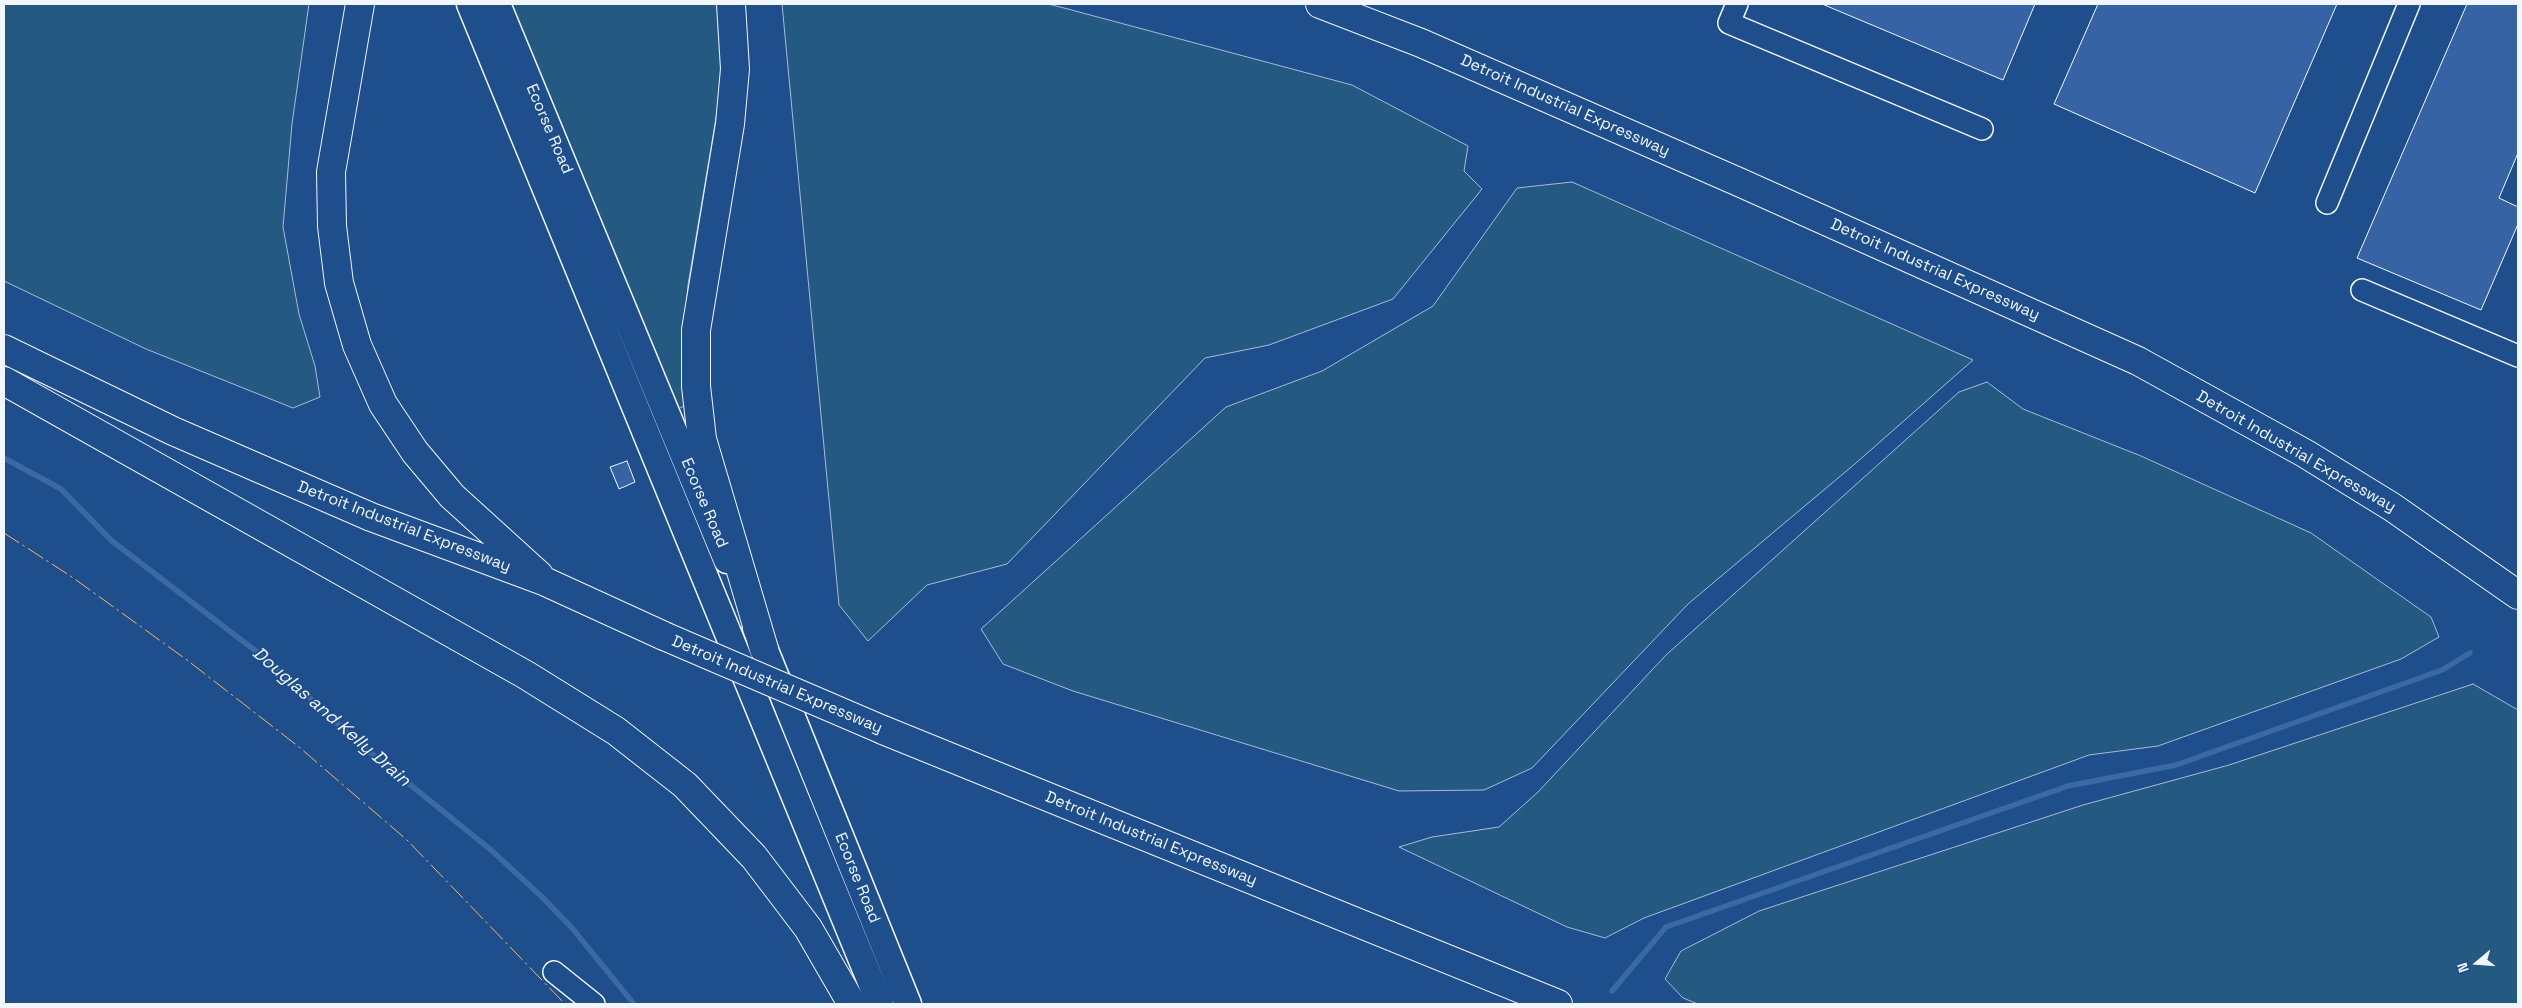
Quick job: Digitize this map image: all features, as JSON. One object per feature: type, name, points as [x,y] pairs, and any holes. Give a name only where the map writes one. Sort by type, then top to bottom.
[{"type":"highway","points":[[360,4],[331,172],[332,226],[340,283],[357,345],[384,404],[414,452],[452,496],[515,551],[546,582]]},
{"type":"highway","points":[[731,4],[735,69],[730,124],[696,330],[696,386],[702,439],[764,649]]},
{"type":"highway","name":"Detroit Industrial Expressway","points":[[1320,4],[1421,43],[2138,361],[2306,454],[2392,507],[2518,595]]},
{"type":"highway","name":"Detroit Industrial Expressway","points":[[4,349],[173,431],[371,517],[546,582],[664,636],[883,730],[1558,1004]]},
{"type":"highway","points":[[4,381],[185,485],[526,674],[616,731],[685,785],[754,857],[808,928],[852,1004]]},
{"type":"main road","name":"Ecorse Road","points":[[470,4],[880,1004]]},
{"type":"main road","name":"Ecorse Road","points":[[496,4],[764,649],[908,1004]]},
{"type":"lane","points":[[1737,4],[1729,23],[1982,129]]},
{"type":"lane","points":[[2327,203],[2409,4]]},
{"type":"lane","points":[[2362,290],[2518,356]]},
{"type":"lane","points":[[554,972],[594,1004]]},
{"type":"shaded area","points":[[4,4],[309,4],[292,124],[283,227],[299,314],[315,366],[320,397],[293,408],[146,349],[4,281]]},
{"type":"shaded area","points":[[508,4],[717,4],[721,55],[720,94],[688,285],[682,357],[684,406],[678,409]]},
{"type":"shaded area","points":[[782,4],[1048,4],[1064,8],[1352,85],[1468,146],[1464,171],[1482,189],[1393,299],[1269,345],[1205,358],[1007,564],[927,585],[868,641],[839,605]]},
{"type":"shaded area","points":[[1572,182],[1973,360],[1856,463],[1688,604],[1532,768],[1484,790],[1399,791],[1073,691],[1003,664],[981,629],[1226,407],[1322,371],[1433,306],[1517,188]]},
{"type":"shaded area","points":[[1987,382],[2023,409],[2141,456],[2311,533],[2431,617],[2439,637],[2401,659],[2158,746],[2089,755],[1644,918],[1605,938],[1567,927],[1399,847],[1432,837],[1499,827],[1538,792],[1666,655],[1959,392]]},
{"type":"shaded area","points":[[2473,684],[2518,710],[2518,1004],[1698,1004],[1683,998],[1665,979],[1681,951],[1759,911],[2083,805],[2229,765]]},
{"type":"building","points":[[1822,4],[2035,4],[2003,80]]},
{"type":"building","points":[[2098,4],[2337,4],[2255,193],[2054,104]]},
{"type":"building","points":[[2467,4],[2518,4],[2518,153],[2499,198],[2518,207],[2518,224],[2481,310],[2357,258]]},
{"type":"building","points":[[627,461],[635,482],[619,489],[610,467]]},
{"type":"waterway","name":"Douglas and Kelly Drain","points":[[4,458],[61,489],[112,541],[257,652],[356,741],[491,850],[541,896],[572,928],[634,1004]]},
{"type":"waterway","points":[[1612,991],[1666,927],[2068,786],[2176,765],[2442,670],[2470,653]]},
{"type":"power","points":[[4,533],[72,577],[187,660],[299,747],[407,840],[565,1004]]}]
